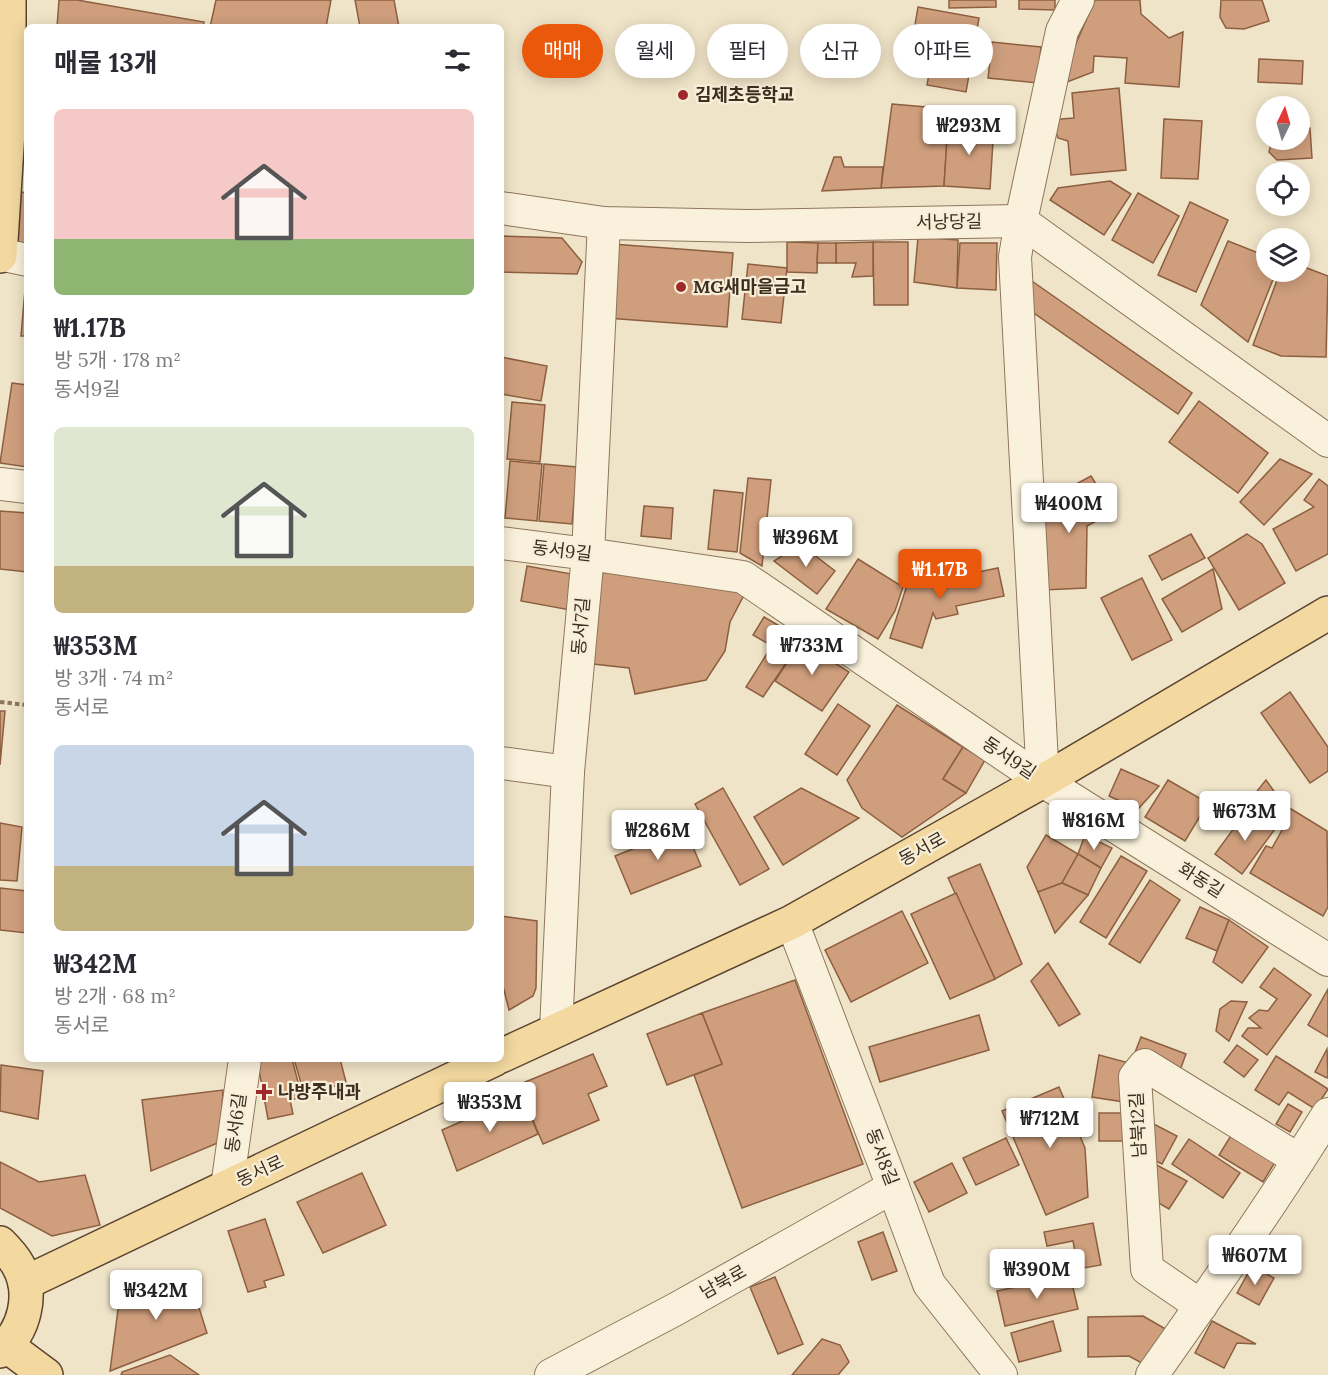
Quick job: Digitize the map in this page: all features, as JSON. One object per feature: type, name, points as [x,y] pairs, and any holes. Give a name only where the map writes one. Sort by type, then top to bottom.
[{"type":"main road","points":[[0,255],[18,118],[9,0]]},
{"type":"main road","name":"동서로","points":[[504,1055],[792,922],[1043,781],[1328,613]]},
{"type":"main road","name":"동서로","points":[[25,1283],[489,1062]]},
{"type":"main road","points":[[0,1243],[10,1252],[19,1267],[25,1283],[26,1300],[17,1332],[3,1349],[46,1375]]},
{"type":"street","name":"동서9길","points":[[1043,781],[1015,257],[1062,31],[1078,0]]},
{"type":"street","name":"서낭당길","points":[[504,208],[604,223],[748,226],[1021,221]]},
{"type":"street","points":[[1021,221],[1328,441]]},
{"type":"street","name":"동서7길","points":[[556,1030],[568,771],[588,554],[604,223]]},
{"type":"street","points":[[0,255],[24,259]]},
{"type":"street","points":[[0,484],[24,487]]},
{"type":"street","name":"동서9길","points":[[504,543],[743,578],[1043,781]]},
{"type":"street","points":[[504,763],[568,771]]},
{"type":"street","name":"화동길","points":[[1043,781],[1328,960]]},
{"type":"street","name":"동서8길","points":[[792,922],[929,1284],[1001,1375]]},
{"type":"street","name":"동서6길","points":[[227,1187],[245,1062]]},
{"type":"street","name":"남북12길","points":[[1201,1306],[1147,1269],[1135,1077],[1145,1065],[1299,1160]]},
{"type":"street","points":[[1152,1375],[1201,1306],[1328,1114]]},
{"type":"street","name":"남북로","points":[[551,1375],[676,1309],[893,1187]]},
{"type":"path","points":[[0,702],[24,705]]},
{"type":"building","points":[[59,0],[77,0],[204,22],[204,24],[57,24]]},
{"type":"building","points":[[216,0],[331,0],[327,24],[211,24]]},
{"type":"building","points":[[355,0],[394,0],[398,24],[359,24]]},
{"type":"building","points":[[949,0],[996,0],[996,7],[949,8]]},
{"type":"building","points":[[1019,0],[1055,0],[1055,10],[1019,9]]},
{"type":"building","points":[[1095,0],[1140,0],[1141,14],[1169,38],[1183,32],[1179,87],[1125,83],[1127,58],[1094,56],[1093,72],[1067,82],[1063,73]]},
{"type":"building","points":[[1221,0],[1262,0],[1269,21],[1244,29],[1226,28],[1220,17]]},
{"type":"building","points":[[918,7],[979,18],[978,24],[915,24]]},
{"type":"building","points":[[993,42],[1041,47],[1038,83],[988,78],[993,78]]},
{"type":"building","points":[[1259,59],[1303,61],[1302,84],[1258,82]]},
{"type":"building","points":[[928,78],[968,78],[966,92],[927,85]]},
{"type":"building","points":[[1119,88],[1126,170],[1071,175],[1068,141],[1058,138],[1053,125],[1061,119],[1074,118],[1072,93]]},
{"type":"building","points":[[892,104],[949,109],[944,186],[881,188]]},
{"type":"building","points":[[1164,119],[1202,121],[1198,179],[1161,178]]},
{"type":"building","points":[[948,123],[994,125],[990,189],[944,186]]},
{"type":"building","points":[[1310,128],[1312,158],[1277,160],[1270,150],[1310,150]]},
{"type":"building","points":[[834,157],[841,157],[844,167],[883,167],[881,188],[822,191]]},
{"type":"building","points":[[1110,181],[1131,194],[1104,235],[1050,200],[1058,188]]},
{"type":"building","points":[[21,192],[24,192],[24,251],[16,250]]},
{"type":"building","points":[[1138,193],[1179,216],[1153,263],[1112,240]]},
{"type":"building","points":[[1190,202],[1228,220],[1196,292],[1158,275]]},
{"type":"building","points":[[504,236],[562,238],[582,262],[577,274],[504,272]]},
{"type":"building","points":[[918,237],[958,240],[957,288],[914,282]]},
{"type":"building","points":[[1228,241],[1256,252],[1256,282],[1272,282],[1248,342],[1201,305]]},
{"type":"building","points":[[787,242],[818,243],[817,273],[787,272]]},
{"type":"building","points":[[873,242],[908,242],[908,305],[874,305]]},
{"type":"building","points":[[873,242],[873,276],[852,277],[856,263],[836,263],[836,243]]},
{"type":"building","points":[[818,243],[836,243],[836,263],[817,263]]},
{"type":"building","points":[[960,243],[997,243],[996,290],[957,288]]},
{"type":"building","points":[[612,244],[733,253],[727,327],[607,318]]},
{"type":"building","points":[[748,264],[787,268],[781,323],[742,319]]},
{"type":"building","points":[[1310,269],[1328,276],[1326,357],[1281,356],[1253,345],[1276,282],[1310,282]]},
{"type":"building","points":[[1029,279],[1192,393],[1178,414],[1031,311]]},
{"type":"building","points":[[24,301],[24,336],[21,336]]},
{"type":"building","points":[[504,358],[547,366],[541,401],[504,395]]},
{"type":"building","points":[[12,383],[24,385],[24,467],[0,463]]},
{"type":"building","points":[[1199,401],[1268,453],[1238,493],[1169,442]]},
{"type":"building","points":[[512,402],[545,405],[540,462],[507,459]]},
{"type":"building","points":[[1280,459],[1312,474],[1264,525],[1240,502]]},
{"type":"building","points":[[510,461],[542,464],[537,521],[505,518]]},
{"type":"building","points":[[544,464],[577,467],[572,524],[539,521]]},
{"type":"building","points":[[1091,476],[1113,512],[1087,526],[1086,588],[1043,590],[1041,503]]},
{"type":"building","points":[[748,478],[771,480],[762,566],[740,553]]},
{"type":"building","points":[[1319,479],[1328,486],[1328,554],[1296,571],[1273,529],[1314,507],[1304,500]]},
{"type":"building","points":[[714,490],[743,493],[737,552],[708,549]]},
{"type":"building","points":[[644,506],[673,508],[671,539],[641,536]]},
{"type":"building","points":[[0,511],[24,513],[24,572],[0,569]]},
{"type":"building","points":[[1191,534],[1205,558],[1162,580],[1149,556]]},
{"type":"building","points":[[1247,534],[1262,544],[1285,583],[1239,610],[1208,558]]},
{"type":"building","points":[[800,544],[835,571],[817,594],[774,561]]},
{"type":"building","points":[[858,559],[903,587],[895,611],[878,639],[826,609]]},
{"type":"building","points":[[527,566],[577,575],[570,610],[521,601]]},
{"type":"building","points":[[946,568],[949,578],[998,568],[1004,596],[956,606],[958,614],[936,619],[933,613],[922,648],[890,638],[910,576]]},
{"type":"building","points":[[1213,569],[1222,609],[1182,632],[1162,599]]},
{"type":"building","points":[[604,572],[739,586],[743,597],[730,622],[725,651],[706,680],[635,694],[629,668],[584,663],[592,587]]},
{"type":"building","points":[[1142,578],[1172,640],[1132,660],[1101,598]]},
{"type":"building","points":[[764,617],[783,628],[772,646],[753,635]]},
{"type":"building","points":[[783,628],[801,641],[763,697],[746,687]]},
{"type":"building","points":[[801,641],[849,672],[822,711],[775,681]]},
{"type":"building","points":[[1290,692],[1328,747],[1328,771],[1310,783],[1261,713]]},
{"type":"building","points":[[838,704],[870,726],[837,775],[805,754]]},
{"type":"building","points":[[897,705],[963,747],[943,779],[966,793],[902,837],[862,808],[847,780]]},
{"type":"building","points":[[0,711],[5,711],[0,765]]},
{"type":"building","points":[[963,747],[985,760],[966,793],[943,779]]},
{"type":"building","points":[[1121,769],[1159,786],[1138,809],[1109,796]]},
{"type":"building","points":[[1168,780],[1208,803],[1185,841],[1145,817]]},
{"type":"building","points":[[1266,780],[1283,804],[1272,818],[1249,801]]},
{"type":"building","points":[[723,788],[769,869],[740,885],[695,804]]},
{"type":"building","points":[[801,788],[859,818],[783,865],[754,817]]},
{"type":"building","points":[[1283,804],[1327,831],[1328,907],[1323,916],[1250,873],[1266,846],[1272,848],[1287,821],[1280,816]]},
{"type":"building","points":[[1248,809],[1275,829],[1242,874],[1215,854]]},
{"type":"building","points":[[0,823],[22,827],[17,881],[0,880]]},
{"type":"building","points":[[685,828],[701,866],[631,894],[615,856]]},
{"type":"building","points":[[1046,835],[1078,854],[1062,883],[1038,892],[1027,867]]},
{"type":"building","points":[[1085,835],[1112,848],[1101,868],[1078,854]]},
{"type":"building","points":[[1078,854],[1101,868],[1088,895],[1062,883]]},
{"type":"building","points":[[1121,856],[1147,871],[1106,938],[1080,922]]},
{"type":"building","points":[[980,864],[1022,964],[995,979],[948,878]]},
{"type":"building","points":[[1150,880],[1180,900],[1140,963],[1109,944]]},
{"type":"building","points":[[1062,883],[1088,895],[1055,933],[1038,892]]},
{"type":"building","points":[[0,888],[24,891],[24,933],[0,930]]},
{"type":"building","points":[[956,893],[995,979],[950,999],[911,914]]},
{"type":"building","points":[[1200,907],[1229,920],[1217,951],[1186,938]]},
{"type":"building","points":[[902,911],[928,963],[851,1002],[825,950]]},
{"type":"building","points":[[504,916],[537,921],[536,988],[533,996],[509,1010],[504,990]]},
{"type":"building","points":[[1229,920],[1268,947],[1242,983],[1213,962]]},
{"type":"building","points":[[1048,963],[1080,1014],[1059,1026],[1031,981]]},
{"type":"building","points":[[1274,968],[1311,995],[1267,1055],[1242,1036],[1248,1028],[1261,1028],[1249,1018],[1259,1010],[1268,1011],[1277,999],[1260,987]]},
{"type":"building","points":[[795,980],[863,1164],[742,1208],[694,1075],[722,1064],[702,1013]]},
{"type":"building","points":[[1328,989],[1328,1037],[1308,1025]]},
{"type":"building","points":[[1231,1001],[1247,1002],[1229,1041],[1216,1031],[1220,1009]]},
{"type":"building","points":[[702,1013],[722,1064],[667,1085],[647,1034]]},
{"type":"building","points":[[979,1015],[989,1050],[880,1082],[869,1047]]},
{"type":"building","points":[[1141,1037],[1186,1054],[1179,1073],[1134,1055]]},
{"type":"building","points":[[1237,1045],[1258,1060],[1244,1077],[1224,1062]]},
{"type":"building","points":[[1327,1049],[1328,1076],[1327,1078],[1315,1072]]},
{"type":"building","points":[[593,1054],[607,1086],[588,1094],[599,1120],[543,1144],[518,1085]]},
{"type":"building","points":[[1099,1055],[1129,1063],[1131,1103],[1092,1097]]},
{"type":"building","points":[[1276,1056],[1328,1089],[1315,1109],[1288,1092],[1279,1105],[1255,1090]]},
{"type":"building","points":[[258,1062],[293,1062],[302,1097],[290,1100],[293,1114],[268,1119]]},
{"type":"building","points":[[295,1062],[341,1062],[346,1082],[305,1097]]},
{"type":"building","points":[[1,1065],[43,1071],[38,1119],[0,1111]]},
{"type":"building","points":[[1059,1087],[1085,1148],[1088,1197],[1046,1215],[1002,1111]]},
{"type":"building","points":[[223,1090],[220,1142],[151,1171],[142,1100]]},
{"type":"building","points":[[522,1095],[538,1134],[457,1171],[442,1130]]},
{"type":"building","points":[[1288,1104],[1302,1112],[1290,1132],[1276,1124]]},
{"type":"building","points":[[1099,1113],[1130,1113],[1131,1141],[1099,1141]]},
{"type":"building","points":[[1146,1120],[1177,1136],[1162,1164],[1148,1157]]},
{"type":"building","points":[[1232,1134],[1275,1162],[1263,1182],[1219,1155]]},
{"type":"building","points":[[1006,1138],[1019,1165],[976,1185],[963,1158]]},
{"type":"building","points":[[1189,1139],[1240,1173],[1223,1198],[1172,1164]]},
{"type":"building","points":[[1149,1161],[1187,1181],[1169,1209],[1148,1197]]},
{"type":"building","points":[[0,1162],[39,1182],[85,1175],[100,1225],[52,1236],[0,1208]]},
{"type":"building","points":[[952,1163],[967,1193],[929,1212],[914,1182]]},
{"type":"building","points":[[362,1173],[386,1225],[323,1253],[297,1202]]},
{"type":"building","points":[[265,1219],[284,1275],[264,1281],[266,1287],[248,1292],[228,1231]]},
{"type":"building","points":[[1093,1223],[1101,1265],[1078,1269],[1073,1241],[1047,1246],[1044,1232]]},
{"type":"building","points":[[883,1232],[897,1271],[872,1280],[858,1242]]},
{"type":"building","points":[[1252,1266],[1274,1278],[1259,1305],[1237,1293]]},
{"type":"building","points":[[188,1273],[207,1333],[110,1371],[119,1302]]},
{"type":"building","points":[[1070,1275],[1078,1309],[1005,1326],[997,1291]]},
{"type":"building","points":[[775,1277],[803,1344],[778,1354],[750,1287]]},
{"type":"building","points":[[1143,1316],[1169,1331],[1149,1367],[1129,1356],[1088,1357],[1088,1317]]},
{"type":"building","points":[[1053,1321],[1061,1351],[1019,1362],[1011,1333]]},
{"type":"building","points":[[1212,1321],[1256,1344],[1237,1343],[1224,1368],[1195,1353]]},
{"type":"building","points":[[822,1339],[840,1345],[849,1362],[838,1375],[792,1375]]},
{"type":"building","points":[[170,1355],[199,1375],[121,1375],[122,1372]]},
{"type":"place","name":"김제초등학교","points":[[683,95]]},
{"type":"place","name":"MG새마을금고","points":[[681,287]]},
{"type":"place","name":"나방주내과","points":[[264,1092]]}]
